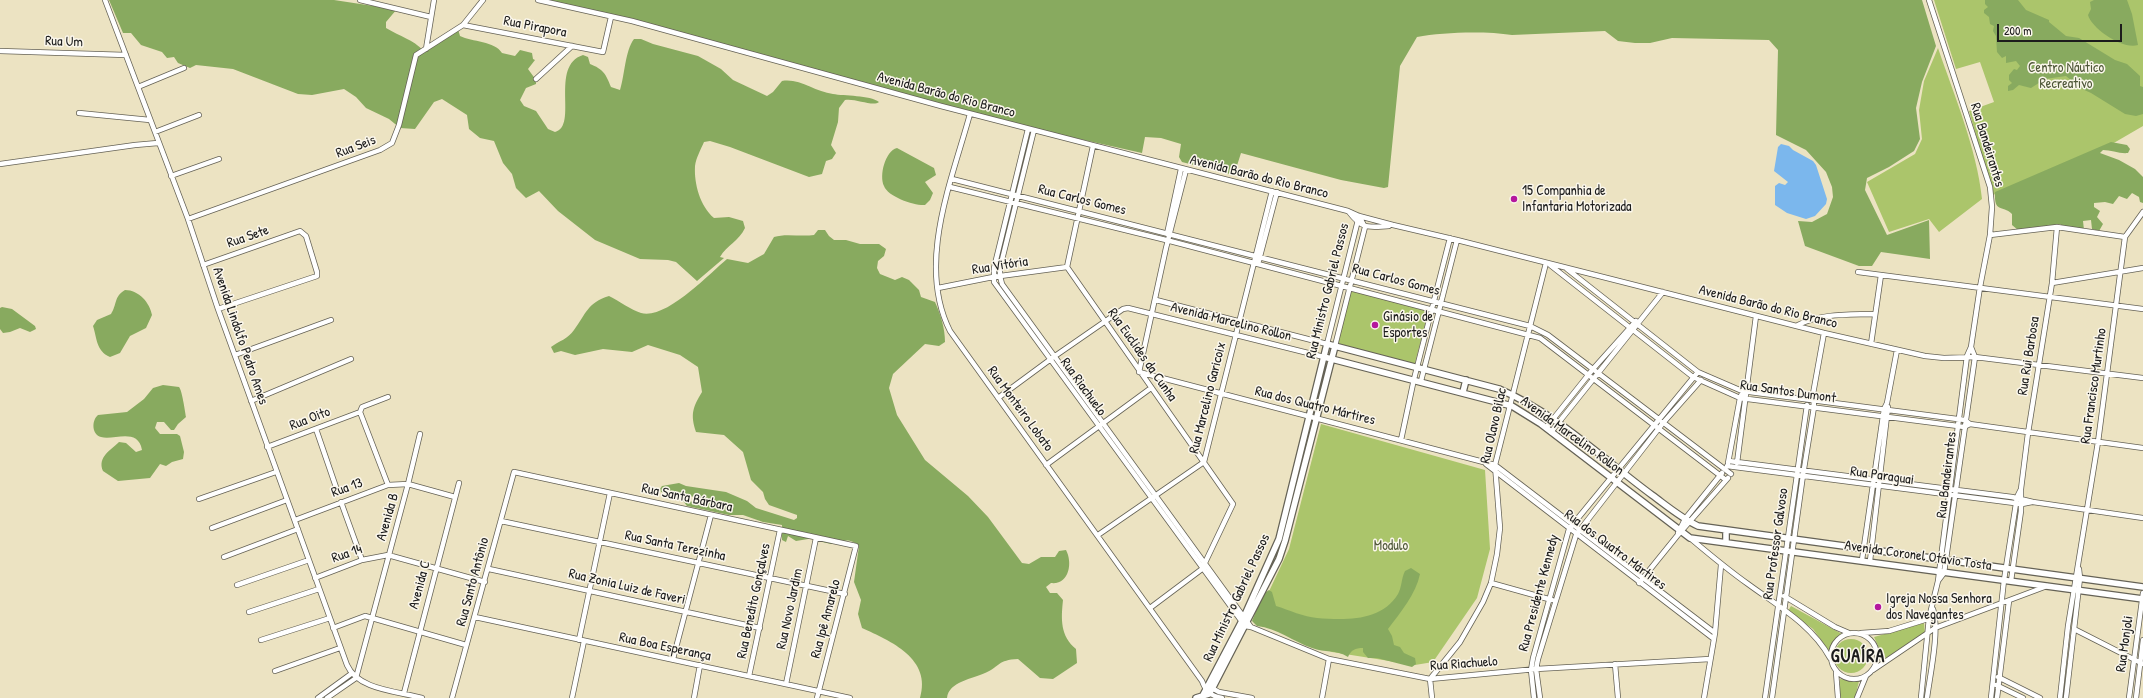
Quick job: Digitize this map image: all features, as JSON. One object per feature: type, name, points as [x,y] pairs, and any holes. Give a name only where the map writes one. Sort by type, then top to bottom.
[{"type":"main road","name":"Avenida Marcelino Rollon","points":[[1327,344],[1466,380],[1512,395],[1536,407],[1559,423],[1623,474],[1687,521],[1698,526]]},
{"type":"main road","name":"Rua Ministro Gabriel Passos","points":[[1307,444],[1310,416],[1327,344]]},
{"type":"main road","name":"Rua Ministro Gabriel Passos","points":[[1207,690],[1246,623],[1279,559],[1285,541],[1302,462],[1336,346]]},
{"type":"main road","name":"Avenida Marcelino Rollon","points":[[1324,357],[1414,379],[1509,405],[1552,432],[1616,483],[1681,529],[1690,538]]},
{"type":"main road","points":[[1463,392],[1466,380]]},
{"type":"main road","name":"Avenida Coronel Otávio Tosta","points":[[1698,526],[2143,588]]},
{"type":"main road","points":[[1726,530],[1726,542]]},
{"type":"main road","name":"Avenida Coronel Otávio Tosta","points":[[1690,538],[2011,580],[2143,599]]},
{"type":"main road","points":[[1830,556],[1831,545]]},
{"type":"main road","points":[[1912,568],[1914,557]]},
{"type":"main road","points":[[1196,698],[1207,690]]},
{"type":"street","name":"Avenida Lindolfo Pedro Ames","points":[[105,0],[188,219],[267,447],[295,520],[340,648],[351,674],[362,684],[422,698]]},
{"type":"street","points":[[360,0],[431,17]]},
{"type":"street","points":[[426,49],[434,0]]},
{"type":"street","name":"Rua Seis","points":[[188,219],[380,150],[392,143],[399,125],[416,55],[463,25],[483,0]]},
{"type":"street","name":"Avenida Barão do Rio Branco","points":[[538,0],[611,17],[970,114],[1348,211],[1359,216],[1393,225],[1450,238],[1756,316],[1798,325],[1824,333],[1897,350],[1944,358],[1967,356],[2143,378]]},
{"type":"street","name":"Rua Bandeirantes","points":[[1929,0],[1990,187],[1992,207],[1990,235],[1980,287],[1971,348],[1967,356],[1945,526],[1943,561]]},
{"type":"street","name":"Rua Pirapora","points":[[463,25],[603,52],[611,17]]},
{"type":"street","points":[[536,79],[572,46]]},
{"type":"street","name":"Rua Um","points":[[0,51],[126,55]]},
{"type":"street","points":[[138,87],[184,68]]},
{"type":"street","points":[[79,113],[150,120]]},
{"type":"street","name":"Rua Monteiro Lobato","points":[[970,114],[936,245],[938,288],[945,320],[950,331],[1098,534],[1207,690]]},
{"type":"street","points":[[154,132],[199,115]]},
{"type":"street","points":[[993,277],[1028,129]]},
{"type":"street","points":[[1000,276],[1017,194],[1034,130]]},
{"type":"street","points":[[0,164],[135,144],[158,143]]},
{"type":"street","points":[[1067,267],[1093,146]]},
{"type":"street","points":[[171,176],[219,159]]},
{"type":"street","points":[[1139,372],[1184,169]]},
{"type":"street","name":"Rua Carlos Gomes","points":[[952,179],[1080,210],[1530,326],[1548,335],[1663,423],[1726,468],[1731,474]]},
{"type":"street","name":"Rua Carlos Gomes","points":[[950,187],[1016,201],[1350,287],[1432,310],[1527,333],[1540,338],[1589,374],[1726,480]]},
{"type":"street","name":"Rua Marcelino Garicoix","points":[[1098,534],[1204,462],[1239,321],[1258,256],[1274,192]]},
{"type":"street","name":"Avenida Barão do Rio Branco","points":[[1348,211],[1358,224],[1365,227],[1393,225]]},
{"type":"street","name":"Rua Francisco Murtinho","points":[[2066,698],[2075,630],[2079,568],[2098,442],[2125,237],[2143,212]]},
{"type":"street","name":"Rua Ministro Gabriel Passos","points":[[1327,344],[1359,216]]},
{"type":"street","name":"Rua Ministro Gabriel Passos","points":[[1336,346],[1365,227],[1359,216]]},
{"type":"street","points":[[1990,235],[2057,227],[2125,237]]},
{"type":"street","name":"Rua Rui Barbosa","points":[[2011,580],[2022,504],[2021,489],[2028,432],[2052,283],[2057,227]]},
{"type":"street","name":"Rua Sete","points":[[203,265],[300,231],[306,236],[317,276],[218,309]]},
{"type":"street","points":[[1400,440],[1416,368],[1435,302],[1450,238]]},
{"type":"street","points":[[1421,381],[1457,240]]},
{"type":"street","name":"Rua Olavo Bilac","points":[[1430,679],[1460,642],[1483,602],[1491,582],[1497,554],[1500,528],[1494,471],[1495,465],[1527,333],[1547,263]]},
{"type":"street","name":"Rua Santos Dumont","points":[[1547,263],[1693,378],[1740,398],[1746,400],[1807,406],[1964,427]]},
{"type":"street","name":"Rua Vitória","points":[[938,288],[993,277],[1067,267]]},
{"type":"street","name":"Rua Euclides da Cunha","points":[[1067,267],[1139,372],[1233,504],[1206,562]]},
{"type":"street","name":"Rua Santos Dumont","points":[[1566,268],[1698,372],[1704,376],[1744,392],[1965,420]]},
{"type":"street","points":[[2052,283],[2143,268]]},
{"type":"street","points":[[1858,272],[2143,309]]},
{"type":"street","points":[[1871,344],[1881,275]]},
{"type":"street","name":"Rua Riachuelo","points":[[1000,276],[1002,284],[1206,562],[1246,623]]},
{"type":"street","name":"Rua Riachuelo","points":[[993,277],[994,282],[1150,498],[1202,569],[1246,623],[1329,659],[1430,679],[1536,669],[1710,659]]},
{"type":"street","points":[[1546,428],[1593,369],[1629,328],[1641,319],[1664,292]]},
{"type":"street","name":"Avenida Marcelino Rollon","points":[[1156,300],[1327,344]]},
{"type":"street","name":"Avenida Marcelino Rollon","points":[[998,398],[1050,359],[1105,321],[1128,308],[1235,337],[1324,357]]},
{"type":"street","points":[[1798,325],[1812,318],[1822,316],[1875,314]]},
{"type":"street","points":[[1640,583],[1677,536],[1704,495],[1726,468],[1729,461],[1740,398],[1746,387],[1756,316]]},
{"type":"street","points":[[235,355],[331,320]]},
{"type":"street","points":[[1552,432],[1633,332],[1636,324]]},
{"type":"street","name":"Rua Professor Galvoso","points":[[1765,698],[1780,594],[1790,551],[1795,540],[1814,407],[1812,400],[1824,333]]},
{"type":"street","points":[[1971,348],[1975,357]]},
{"type":"street","points":[[1870,562],[1878,487],[1877,480],[1886,409],[1897,350]]},
{"type":"street","name":"Rua Bandeirantes","points":[[1920,698],[1929,618],[1933,608],[1951,527],[1975,357]]},
{"type":"street","points":[[251,400],[351,359]]},
{"type":"street","name":"Rua dos Quatro Mártires","points":[[1139,372],[1495,465],[1580,528],[1715,633]]},
{"type":"street","name":"Rua Presidente Kennedy","points":[[1534,698],[1531,670],[1569,529],[1698,372]]},
{"type":"street","name":"Rua Presidente Kennedy","points":[[1540,698],[1536,669],[1555,601],[1576,535],[1663,423],[1704,376]]},
{"type":"street","points":[[1046,464],[1151,388]]},
{"type":"street","points":[[1687,521],[1709,500],[1735,468],[1746,400],[1744,392]]},
{"type":"street","name":"Rua Oito","points":[[267,447],[360,412],[362,407],[388,397]]},
{"type":"street","name":"Rua Professor Galvoso","points":[[1772,698],[1786,597],[1790,551],[1788,539],[1797,468],[1807,406],[1812,400]]},
{"type":"street","points":[[360,412],[388,485]]},
{"type":"street","points":[[1965,420],[1970,424],[2143,448]]},
{"type":"street","points":[[1964,427],[1970,424]]},
{"type":"street","points":[[316,429],[337,490]]},
{"type":"street","points":[[408,484],[420,434]]},
{"type":"street","points":[[1640,442],[1644,447]]},
{"type":"street","points":[[1954,460],[1960,460]]},
{"type":"street","name":"Rua Paraguai","points":[[1729,461],[1797,468],[1877,480],[2017,497],[2033,502],[2143,518]]},
{"type":"street","name":"Rua dos Quatro Mártires","points":[[1484,463],[1576,535],[1714,639]]},
{"type":"street","points":[[1768,466],[1768,472]]},
{"type":"street","name":"Rua Paraguai","points":[[1726,468],[1797,475],[1878,487],[2016,504],[2033,502]]},
{"type":"street","points":[[199,499],[276,472]]},
{"type":"street","name":"Rua Santa Bárbara","points":[[514,472],[856,546]]},
{"type":"street","name":"Rua Santo Antônio","points":[[452,698],[514,472]]},
{"type":"street","points":[[1862,560],[1873,486],[1877,480]]},
{"type":"street","name":"Avenida C","points":[[404,693],[458,483]]},
{"type":"street","name":"Rua 13","points":[[295,520],[388,485],[408,484],[455,497]]},
{"type":"street","name":"Avenida B","points":[[356,678],[408,484]]},
{"type":"street","points":[[1914,484],[1914,491]]},
{"type":"street","name":"Rua Rui Barbosa","points":[[1991,698],[2004,580],[2017,497],[2021,489]]},
{"type":"street","points":[[572,698],[590,590],[610,493]]},
{"type":"street","points":[[1987,500],[1988,494]]},
{"type":"street","points":[[1704,495],[1709,500]]},
{"type":"street","points":[[212,528],[287,500]]},
{"type":"street","points":[[341,502],[362,560]]},
{"type":"street","points":[[1540,507],[1544,502]]},
{"type":"street","points":[[673,659],[684,611],[699,563],[711,514]]},
{"type":"street","name":"Rua Santa Terezinha","points":[[501,521],[845,594]]},
{"type":"street","points":[[1945,526],[1951,527]]},
{"type":"street","points":[[224,557],[298,529]]},
{"type":"street","name":"Rua Benedito Gonçalves","points":[[749,676],[780,530]]},
{"type":"street","points":[[2011,535],[2017,536]]},
{"type":"street","name":"Rua Novo Jardim","points":[[786,684],[816,538]]},
{"type":"street","name":"Avenida Marcelino Rollon","points":[[1690,538],[1721,565],[1802,622],[1830,658]]},
{"type":"street","name":"Rua Ipê Amarelo","points":[[817,698],[845,594],[856,546]]},
{"type":"street","points":[[388,555],[436,567],[485,582]]},
{"type":"street","name":"Rua 14","points":[[315,578],[362,560],[388,555]]},
{"type":"street","points":[[237,585],[308,560]]},
{"type":"street","points":[[1150,608],[1202,569],[1206,562]]},
{"type":"street","points":[[1704,698],[1715,633],[1721,565]]},
{"type":"street","name":"Rua Zonia Luiz de Faveri","points":[[488,569],[760,628]]},
{"type":"street","points":[[1491,582],[1555,601]]},
{"type":"street","points":[[1836,672],[1845,678],[1856,680],[1866,676],[1935,628],[2049,586]]},
{"type":"street","name":"Rua Francisco Murtinho","points":[[2060,698],[2068,626],[2077,589]]},
{"type":"street","points":[[249,612],[319,590]]},
{"type":"street","name":"Rua Monjoli","points":[[2129,698],[2143,593]]},
{"type":"street","points":[[1780,594],[1836,628],[1849,633],[1859,634],[1889,631],[1936,616]]},
{"type":"street","points":[[1997,698],[2009,601]]},
{"type":"street","points":[[1927,698],[1936,616],[1933,608]]},
{"type":"street","points":[[333,628],[365,616],[466,646]]},
{"type":"street","name":"Rua Boa Esperança","points":[[475,617],[850,698]]},
{"type":"street","points":[[261,640],[330,618]]},
{"type":"street","points":[[2068,626],[2128,656],[2142,660]]},
{"type":"street","points":[[1838,698],[1836,672],[1830,658],[1831,650],[1835,642],[1841,636],[1849,633]]},
{"type":"street","points":[[1859,634],[1867,637],[1874,644],[1876,657],[1873,670]]},
{"type":"street","points":[[1998,639],[2004,640]]},
{"type":"street","name":"Rua Monjoli","points":[[2136,698],[2142,660],[2143,640]]},
{"type":"street","points":[[275,671],[340,648]]},
{"type":"street","points":[[1772,650],[1778,651]]},
{"type":"street","points":[[2066,650],[2072,651]]},
{"type":"street","points":[[1322,698],[1329,659]]},
{"type":"street","points":[[1615,664],[1618,698]]},
{"type":"street","points":[[1924,664],[1931,665]]},
{"type":"street","points":[[694,698],[700,665]]},
{"type":"street","points":[[318,698],[351,674]]},
{"type":"street","points":[[1994,675],[2040,698]]},
{"type":"street","points":[[1857,698],[1866,676]]},
{"type":"street","points":[[327,698],[356,678]]},
{"type":"street","points":[[1430,679],[1432,698]]},
{"type":"street","points":[[1993,684],[2023,698]]},
{"type":"street","points":[[1207,690],[1222,698]]},
{"type":"street","points":[[1207,690],[1252,698]]},
{"type":"green space","points":[[109,0],[334,0],[380,7],[392,5],[397,9],[386,22],[386,28],[411,41],[424,51],[458,29],[460,36],[494,46],[502,53],[515,56],[520,50],[532,53],[533,59],[535,60],[528,69],[536,80],[536,84],[526,88],[520,100],[524,106],[536,111],[548,129],[555,132],[562,127],[565,119],[566,83],[568,71],[573,61],[583,55],[588,57],[590,64],[604,72],[611,87],[620,90],[627,56],[634,39],[641,39],[653,44],[698,56],[721,69],[733,80],[767,96],[773,92],[782,81],[795,81],[826,93],[870,98],[879,102],[873,104],[854,100],[845,100],[839,108],[838,122],[831,145],[836,153],[832,159],[826,161],[822,174],[809,177],[730,147],[710,141],[704,142],[697,157],[695,166],[697,187],[702,201],[709,213],[714,218],[729,217],[743,221],[745,228],[740,236],[720,257],[724,258],[697,281],[676,262],[668,260],[640,259],[595,240],[558,211],[539,191],[526,198],[516,188],[512,174],[503,163],[494,141],[480,138],[469,129],[467,115],[442,99],[434,102],[415,129],[400,128],[389,119],[366,108],[356,97],[344,89],[312,95],[298,94],[233,69],[196,65],[190,68],[178,63],[174,57],[167,58],[162,52],[141,45],[131,33],[123,33]]},
{"type":"green space","points":[[543,0],[1922,0],[1936,46],[1922,82],[1916,108],[1920,139],[1914,151],[1889,167],[1867,178],[1865,190],[1887,235],[1929,220],[1930,259],[1881,252],[1872,266],[1859,266],[1805,246],[1798,221],[1812,222],[1827,214],[1833,197],[1832,187],[1826,172],[1806,150],[1776,135],[1778,50],[1769,40],[1672,38],[1650,43],[1635,43],[1618,41],[1605,31],[1512,35],[1464,33],[1417,37],[1400,66],[1388,187],[1384,188],[1341,180],[1241,153],[1234,175],[1182,162],[1179,157],[1181,144],[1161,138],[1145,137],[1142,153],[1035,129],[631,20]]},
{"type":"green space","name":"Centro Náutico Recreativo","points":[[1934,0],[2143,0],[2143,126],[2100,151],[1993,195],[1969,111],[1994,102],[1980,62],[1956,69]]},
{"type":"green space","points":[[1985,0],[2018,0],[2026,10],[2049,20],[2049,22],[2066,36],[2079,38],[2115,60],[2127,64],[2140,76],[2140,86],[2143,87],[2143,114],[2136,116],[2125,114],[2080,88],[2066,76],[2045,79],[2031,88],[2019,85],[2013,90],[2008,91],[2008,86],[2012,83],[2009,80],[2009,75],[2014,69],[2017,70],[2020,66],[2016,61],[2006,63],[2006,56],[2002,58],[1997,52],[1996,36],[1993,31],[1994,26],[1990,24],[1989,17],[1984,13],[1984,10],[1988,7],[1985,4]]},
{"type":"green space","points":[[2094,0],[2127,0],[2132,14],[2138,45],[2132,46],[2117,41],[2109,37],[2095,26],[2088,15],[2091,9],[2090,2]]},
{"type":"green space","points":[[1938,48],[1958,103],[1970,142],[1982,199],[1939,232],[1929,219],[1889,232],[1867,182],[1915,154],[1922,139],[1919,110],[1924,81]]},
{"type":"green space","points":[[2111,142],[2127,145],[2130,149],[2128,153],[2103,150],[2100,153],[2119,160],[2135,169],[2143,177],[2143,203],[2140,202],[2139,197],[2132,193],[2127,199],[2119,196],[2113,204],[2105,202],[2094,203],[2094,207],[2100,211],[2097,217],[2103,224],[2099,231],[2092,229],[2091,220],[2083,221],[2084,230],[2063,227],[2060,224],[2018,230],[2012,225],[2012,214],[1997,206],[1995,192]]},
{"type":"green space","points":[[897,148],[934,168],[936,175],[925,182],[933,193],[930,200],[925,205],[902,200],[891,194],[884,186],[882,176],[884,164],[889,154]]},
{"type":"green space","points":[[818,230],[825,230],[834,240],[846,240],[860,244],[879,244],[886,249],[884,256],[878,261],[877,268],[880,274],[895,280],[902,277],[909,280],[919,290],[921,297],[935,302],[942,322],[945,342],[939,346],[925,344],[893,374],[889,388],[897,415],[925,460],[968,496],[988,517],[1022,563],[1029,564],[1041,557],[1055,557],[1059,551],[1066,550],[1069,567],[1066,577],[1062,581],[1051,583],[1046,587],[1050,593],[1057,593],[1063,600],[1062,620],[1064,633],[1076,649],[1077,663],[1053,679],[1040,678],[1018,659],[1011,660],[1003,662],[985,673],[962,681],[952,688],[947,698],[920,698],[922,684],[920,672],[915,662],[896,646],[862,628],[858,614],[861,600],[854,582],[859,546],[848,540],[831,544],[822,542],[814,535],[808,539],[796,541],[788,536],[786,542],[782,540],[782,525],[763,522],[743,515],[729,515],[687,506],[683,501],[697,502],[702,498],[661,492],[660,489],[662,486],[679,483],[686,486],[726,492],[747,501],[756,508],[794,520],[797,518],[797,515],[769,505],[763,492],[751,480],[743,452],[724,435],[696,432],[693,420],[693,411],[702,392],[698,367],[680,355],[648,345],[632,352],[603,349],[575,355],[561,351],[554,353],[551,347],[569,336],[591,306],[602,299],[609,296],[629,308],[641,313],[651,313],[662,310],[687,294],[727,259],[748,263],[764,254],[774,237],[783,235],[814,235]]},
{"type":"green space","points":[[125,290],[135,292],[143,298],[149,306],[152,315],[146,328],[130,336],[120,353],[110,357],[100,348],[96,340],[93,326],[97,320],[111,314],[117,298],[121,292]]},
{"type":"green space","points":[[1351,290],[1429,309],[1414,367],[1338,344]]},
{"type":"green space","points":[[0,308],[12,309],[35,326],[36,329],[30,332],[20,328],[3,333],[0,329]]},
{"type":"green space","points":[[163,385],[179,387],[186,417],[174,430],[171,430],[164,422],[157,422],[155,428],[160,434],[177,434],[180,436],[184,452],[183,459],[172,462],[166,466],[160,464],[150,478],[118,481],[103,471],[103,458],[119,442],[126,443],[136,452],[142,450],[140,443],[136,439],[124,436],[106,438],[98,436],[94,431],[94,421],[98,415],[127,412],[144,399],[153,388]]},
{"type":"green space","name":"Modulo","points":[[1321,424],[1485,470],[1490,549],[1477,598],[1433,662],[1415,665],[1332,652],[1255,621],[1289,549]]},
{"type":"green space","points":[[1411,568],[1420,574],[1415,589],[1407,603],[1388,629],[1392,636],[1394,645],[1400,647],[1404,653],[1415,658],[1416,664],[1412,667],[1377,658],[1368,658],[1363,652],[1363,648],[1354,650],[1348,657],[1339,653],[1317,649],[1305,645],[1272,629],[1257,626],[1252,621],[1263,594],[1269,590],[1272,592],[1276,606],[1307,616],[1317,618],[1350,619],[1372,614],[1382,610],[1391,603],[1398,594],[1405,571]]},
{"type":"green space","points":[[1791,606],[1842,634],[1829,651],[1813,629],[1788,611]]},
{"type":"green space","points":[[1924,623],[1925,634],[1884,659],[1874,637]]},
{"type":"green space","points":[[1854,639],[1863,644],[1867,649],[1867,663],[1863,668],[1858,672],[1848,673],[1844,672],[1835,663],[1834,653],[1835,649],[1844,640]]},
{"type":"green space","points":[[1840,679],[1859,681],[1855,698],[1840,698]]},
{"type":"water","points":[[1781,144],[1789,146],[1793,150],[1813,161],[1816,165],[1827,199],[1826,204],[1815,216],[1806,219],[1787,213],[1775,205],[1775,186],[1779,183],[1785,185],[1788,182],[1774,171],[1778,147]]},
{"type":"place","name":"15 Companhia de Infantaria Motorizada","points":[[1514,199]]},
{"type":"place","name":"Ginásio de Esportes","points":[[1375,325]]},
{"type":"place","name":"Igreja Nossa Senhora dos Navegantes","points":[[1878,607]]},
{"type":"district","name":"GUAÍRA","points":[[1858,657]]}]
